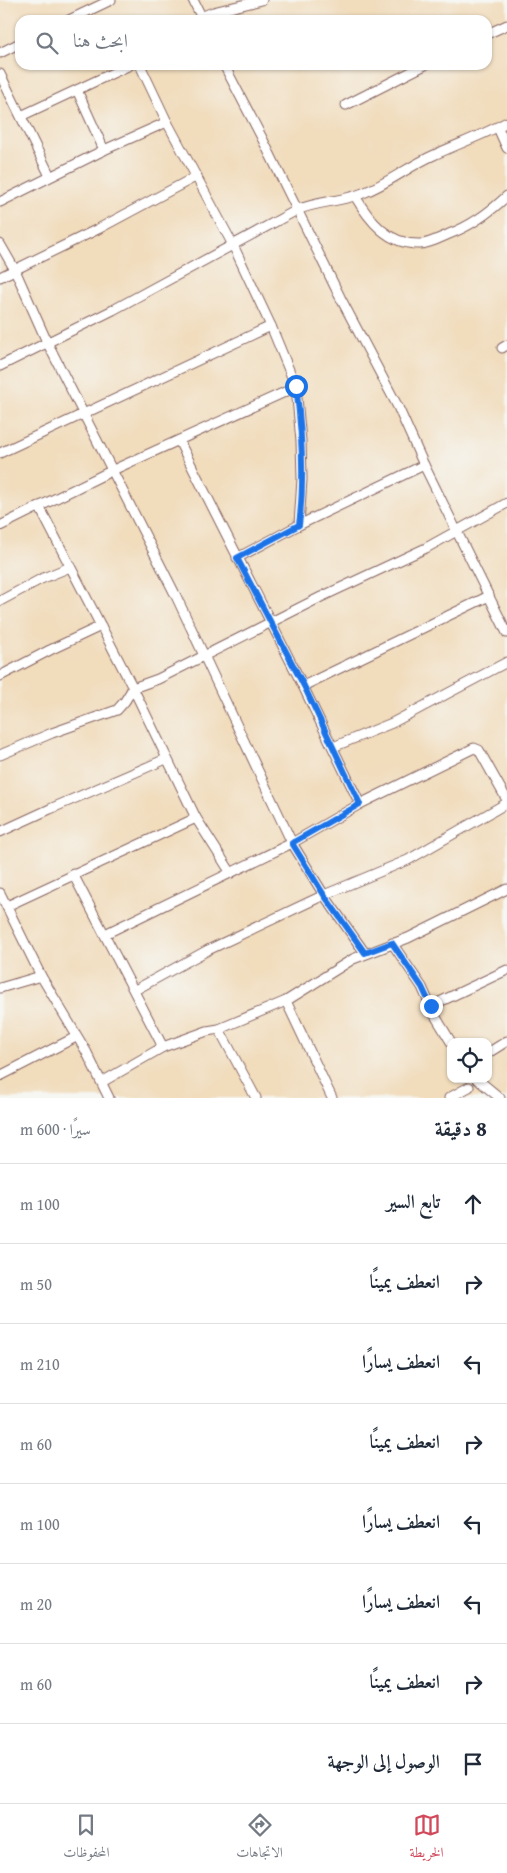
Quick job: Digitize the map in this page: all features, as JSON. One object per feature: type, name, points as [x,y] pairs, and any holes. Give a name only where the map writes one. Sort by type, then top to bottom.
[{"type":"street","points":[[80,15],[111,0]]},
{"type":"street","points":[[193,0],[200,15]]},
{"type":"street","points":[[208,15],[262,0]]},
{"type":"street","points":[[492,32],[507,25]]},
{"type":"street","points":[[0,53],[15,46]]},
{"type":"street","points":[[21,116],[119,70]]},
{"type":"street","points":[[142,70],[167,122],[233,245],[271,326],[296,386],[302,480],[299,525]]},
{"type":"street","points":[[227,70],[262,136],[340,298],[398,407],[507,633]]},
{"type":"street","points":[[346,105],[415,70]]},
{"type":"street","points":[[0,74],[50,176]]},
{"type":"street","points":[[77,90],[104,150]]},
{"type":"street","points":[[0,202],[104,150],[167,122]]},
{"type":"street","points":[[0,366],[113,310],[297,210],[307,206],[336,202],[391,181],[433,155],[498,128],[507,122]]},
{"type":"street","points":[[498,128],[507,148]]},
{"type":"street","points":[[0,277],[98,229],[197,176]]},
{"type":"street","points":[[354,196],[368,217],[380,229],[400,240],[421,244],[457,231],[484,215],[507,196]]},
{"type":"street","points":[[0,244],[15,270],[47,342],[176,596],[292,843],[324,895],[365,953]]},
{"type":"street","points":[[0,453],[271,326]]},
{"type":"street","points":[[0,526],[113,470],[296,386]]},
{"type":"street","points":[[179,440],[237,558],[304,686],[360,804]]},
{"type":"street","points":[[237,558],[299,525],[424,464]]},
{"type":"street","points":[[0,755],[52,733],[117,710],[126,701],[133,688],[158,679],[457,531],[507,503]]},
{"type":"street","points":[[39,506],[133,688],[196,818],[230,873]]},
{"type":"street","points":[[0,601],[41,578],[70,567]]},
{"type":"street","points":[[304,686],[489,596]]},
{"type":"street","points":[[0,676],[101,626]]},
{"type":"street","points":[[333,747],[392,724],[507,662]]},
{"type":"street","points":[[105,934],[292,843],[360,804],[474,748],[478,750],[507,802],[408,860],[324,895],[208,950],[135,990]]},
{"type":"street","points":[[0,832],[166,759]]},
{"type":"street","points":[[6,906],[196,818]]},
{"type":"street","points":[[73,874],[163,1047]]},
{"type":"street","points":[[102,1082],[163,1047],[219,1028],[286,1001],[365,953],[408,938],[507,889]]},
{"type":"street","points":[[0,893],[41,976],[110,1098]]},
{"type":"street","points":[[392,943],[422,987],[449,1038]]},
{"type":"street","points":[[431,1006],[507,970]]},
{"type":"street","points":[[0,988],[41,976]]},
{"type":"street","points":[[286,1001],[332,1098]]},
{"type":"street","points":[[219,1028],[256,1098]]},
{"type":"street","points":[[0,1076],[76,1036]]},
{"type":"street","points":[[492,1050],[507,1041]]},
{"type":"street","points":[[449,1098],[471,1083]]},
{"type":"street","points":[[465,1098],[471,1083]]},
{"type":"street","points":[[482,1083],[500,1098]]},
{"type":"route","points":[[296,386],[302,480],[299,525],[237,558],[304,686],[360,804],[292,843],[324,895],[365,953],[392,943],[422,987],[431,1006]]}]
